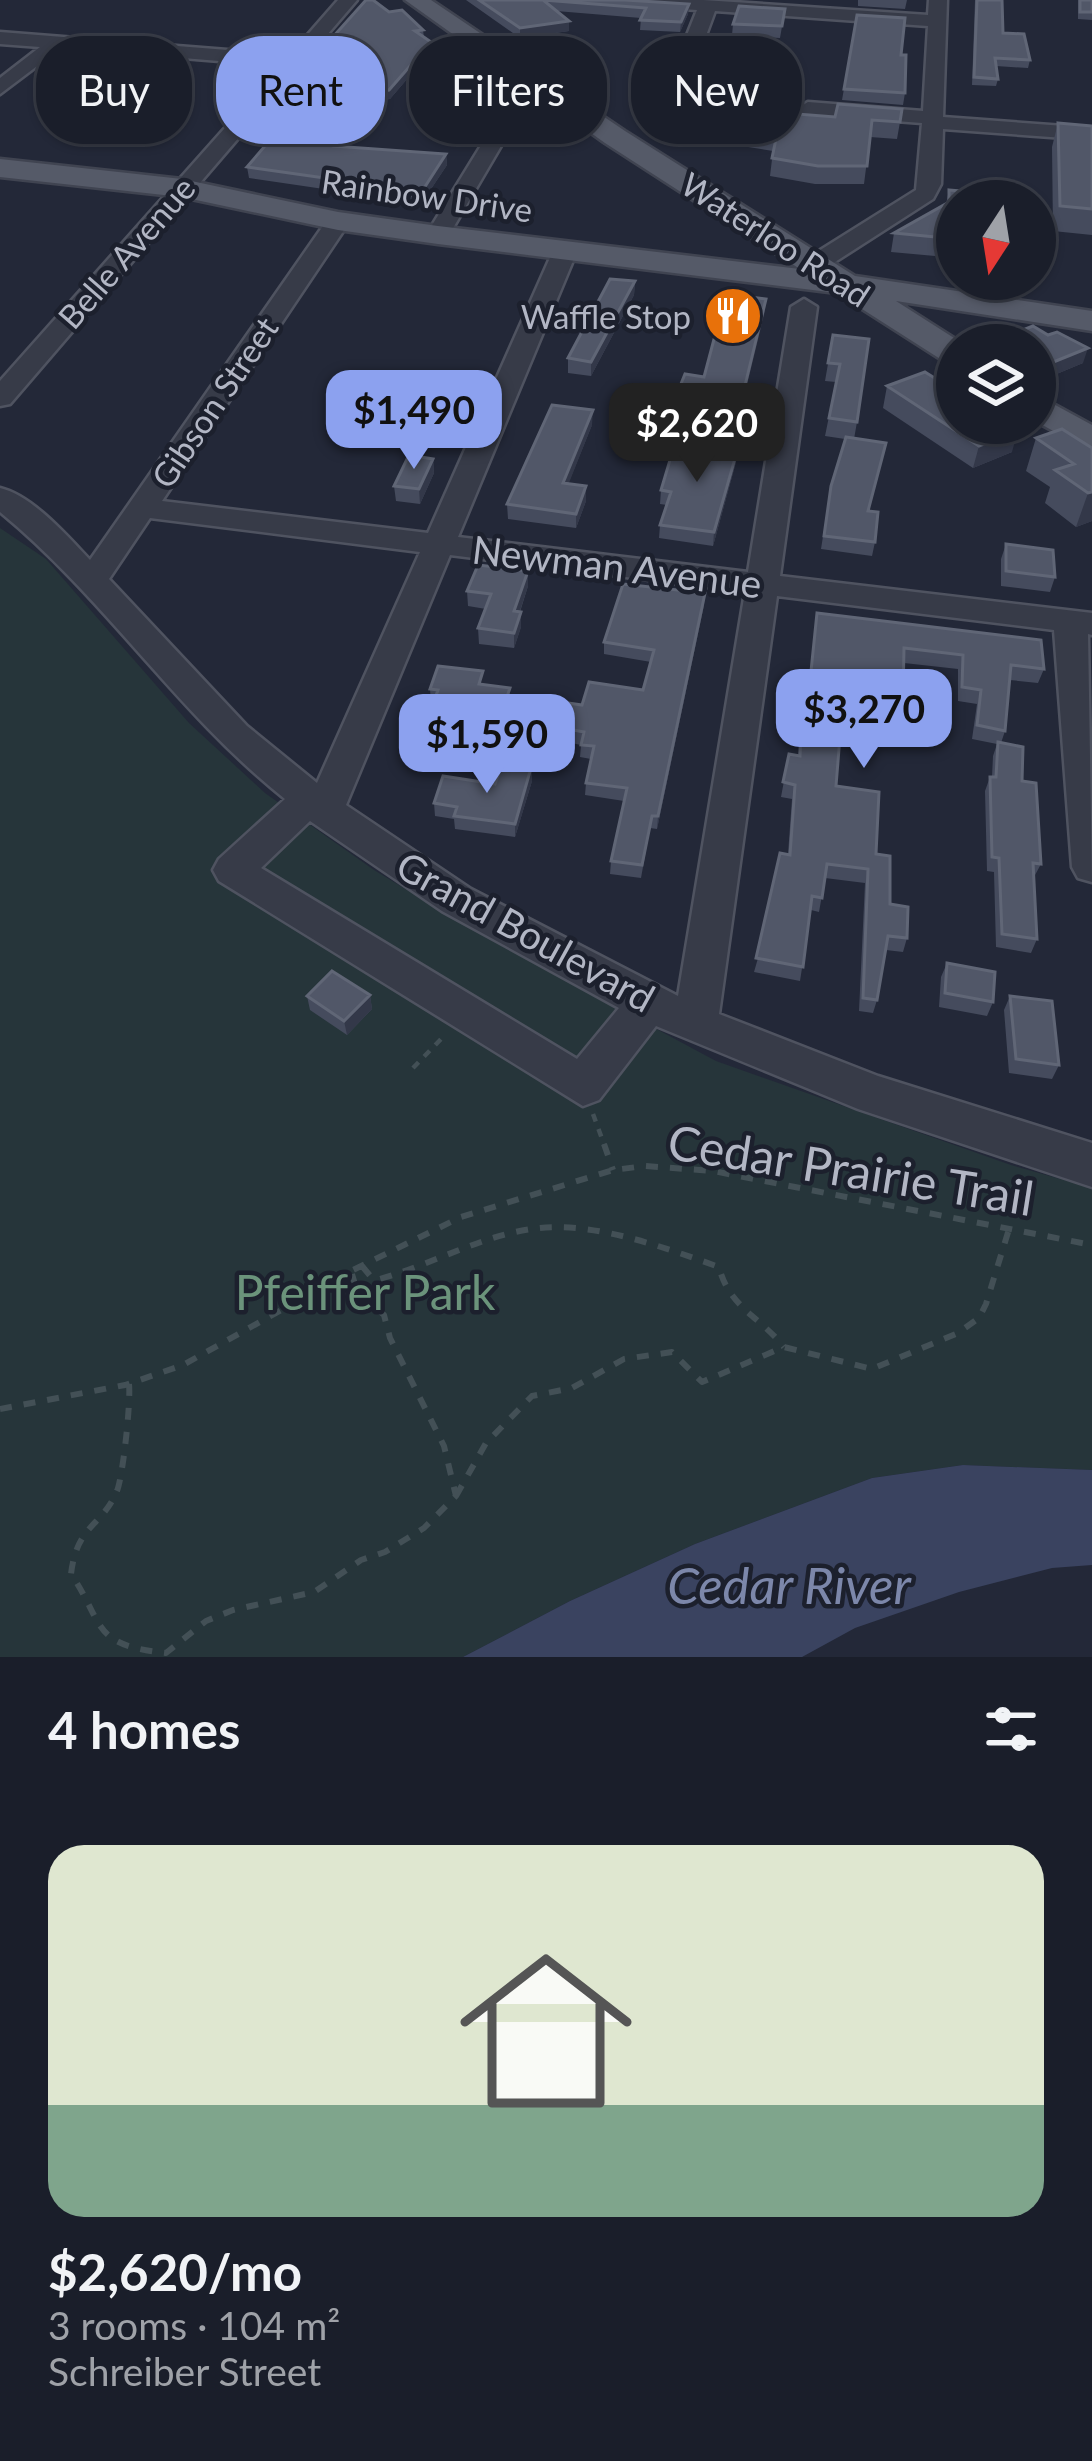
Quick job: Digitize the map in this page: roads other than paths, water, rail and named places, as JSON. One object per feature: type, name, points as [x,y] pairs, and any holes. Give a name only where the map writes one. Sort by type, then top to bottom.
[{"type":"main road","name":"Waterloo Road","points":[[423,1],[472,36]]},
{"type":"main road","name":"Waterloo Road","points":[[607,130],[936,342]]},
{"type":"main road","name":"Rainbow Drive","points":[[0,168],[182,188],[338,221],[438,236],[845,284],[1092,321]]},
{"type":"main road","points":[[1056,418],[1092,441]]},
{"type":"street","name":"Belle Avenue","points":[[317,36],[348,0]]},
{"type":"street","points":[[624,0],[938,11],[930,184],[925,194],[815,264]]},
{"type":"street","points":[[697,36],[708,6]]},
{"type":"street","points":[[0,38],[36,41]]},
{"type":"street","points":[[0,88],[36,59]]},
{"type":"street","points":[[805,119],[808,108],[1092,134]]},
{"type":"street","name":"Belle Avenue","points":[[0,398],[221,144]]},
{"type":"street","points":[[438,236],[492,144]]},
{"type":"street","name":"Gibson Street","points":[[91,582],[338,221]]},
{"type":"street","points":[[565,250],[439,544],[317,806],[233,870],[583,1086],[649,1002]]},
{"type":"street","points":[[696,1023],[805,308]]},
{"type":"street","name":"Grand Boulevard","points":[[0,497],[91,582],[210,715],[317,806],[469,905],[696,1023],[889,1101],[1092,1165]]},
{"type":"street","name":"Newman Avenue","points":[[142,508],[1081,622]]},
{"type":"street","points":[[1081,622],[1092,867]]},
{"type":"water","name":"Cedar River","points":[[963,1465],[1092,1470],[1092,1565],[1052,1568],[959,1592],[855,1628],[802,1657],[463,1657],[695,1544],[872,1478]]},
{"type":"place","name":"Waffle Stop","points":[[733,316]]},
{"type":"park label","name":"Pfeiffer Park","points":[[365,1291]]}]
